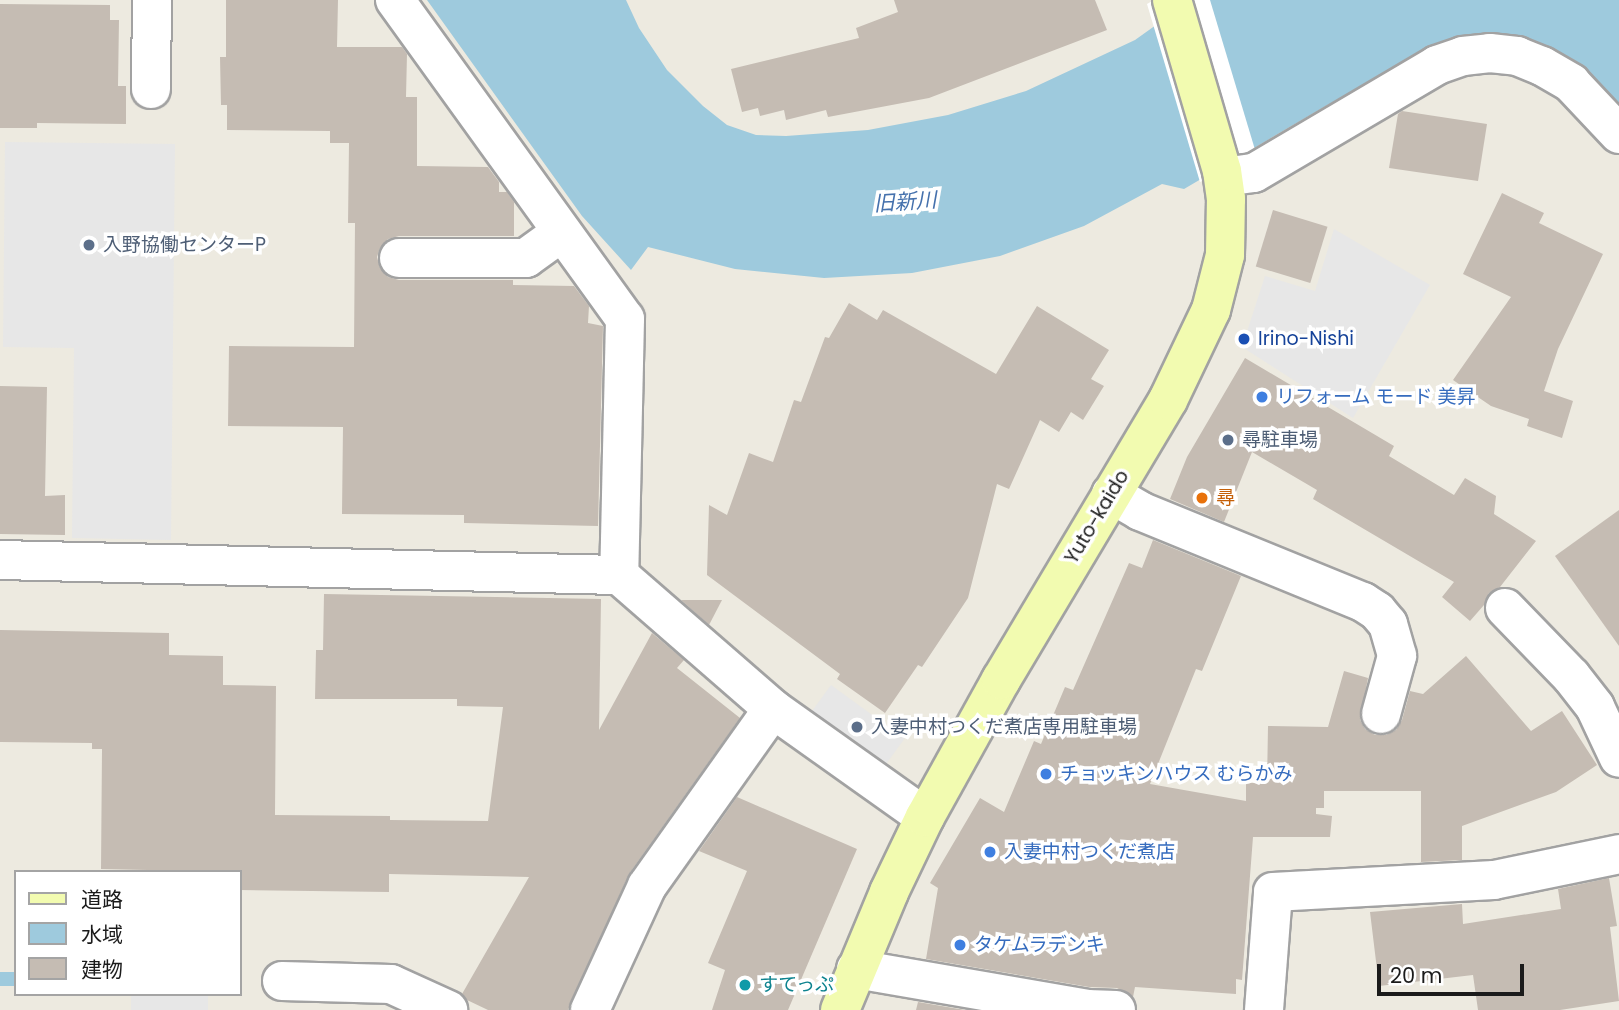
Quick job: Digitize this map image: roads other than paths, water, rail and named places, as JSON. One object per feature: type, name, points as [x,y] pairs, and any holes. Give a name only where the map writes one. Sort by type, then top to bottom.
[{"type":"street","points":[[151,89],[152,0]]},
{"type":"street","points":[[395,0],[625,319],[619,575]]},
{"type":"street","name":"Yuto-kaido","points":[[840,1010],[925,817],[1168,400],[1211,310],[1225,255],[1227,227],[1223,174],[1172,0]]},
{"type":"street","points":[[1223,174],[1254,173],[1437,65],[1463,56],[1490,53],[1517,56],[1542,66],[1571,83],[1619,134]]},
{"type":"street","points":[[399,258],[526,258],[562,232]]},
{"type":"street","points":[[1111,494],[1140,511],[1363,602],[1377,611],[1388,624],[1395,640],[1397,656],[1381,714]]},
{"type":"street","points":[[0,561],[619,575],[774,709],[925,817]]},
{"type":"street","points":[[1505,607],[1595,708],[1619,758]]},
{"type":"street","points":[[590,1010],[647,886],[774,709]]},
{"type":"street","points":[[1264,1010],[1273,892],[1494,880],[1619,854]]},
{"type":"street","points":[[856,969],[1065,1005],[1116,1010]]},
{"type":"street","points":[[282,981],[391,984],[448,1010]]},
{"type":"water","name":"旧新川","points":[[427,0],[626,0],[639,28],[667,70],[703,106],[727,125],[756,135],[786,136],[868,130],[948,115],[1026,91],[1135,40],[1191,0],[1619,0],[1619,111],[1520,42],[1333,110],[1329,104],[1184,189],[1162,184],[1084,226],[1000,256],[912,273],[824,278],[735,269],[648,247],[631,270],[582,216]]},
{"type":"waterway","points":[[0,979],[14,979]]},
{"type":"place","name":"入野協働センターP","points":[[89,245]]},
{"type":"place","name":"Irino-Nishi","points":[[1244,339]]},
{"type":"place","name":"リフォーム モード 美昇","points":[[1262,397]]},
{"type":"place","name":"尋駐車場","points":[[1228,440]]},
{"type":"place","name":"尋","points":[[1202,498]]},
{"type":"place","name":"入妻中村つくだ煮店専用駐車場","points":[[857,727]]},
{"type":"place","name":"チョッキンハウス むらかみ","points":[[1046,774]]},
{"type":"place","name":"入妻中村つくだ煮店","points":[[990,852]]},
{"type":"place","name":"タケムラデンキ","points":[[960,945]]},
{"type":"place","name":"すてっぷ","points":[[745,985]]}]
